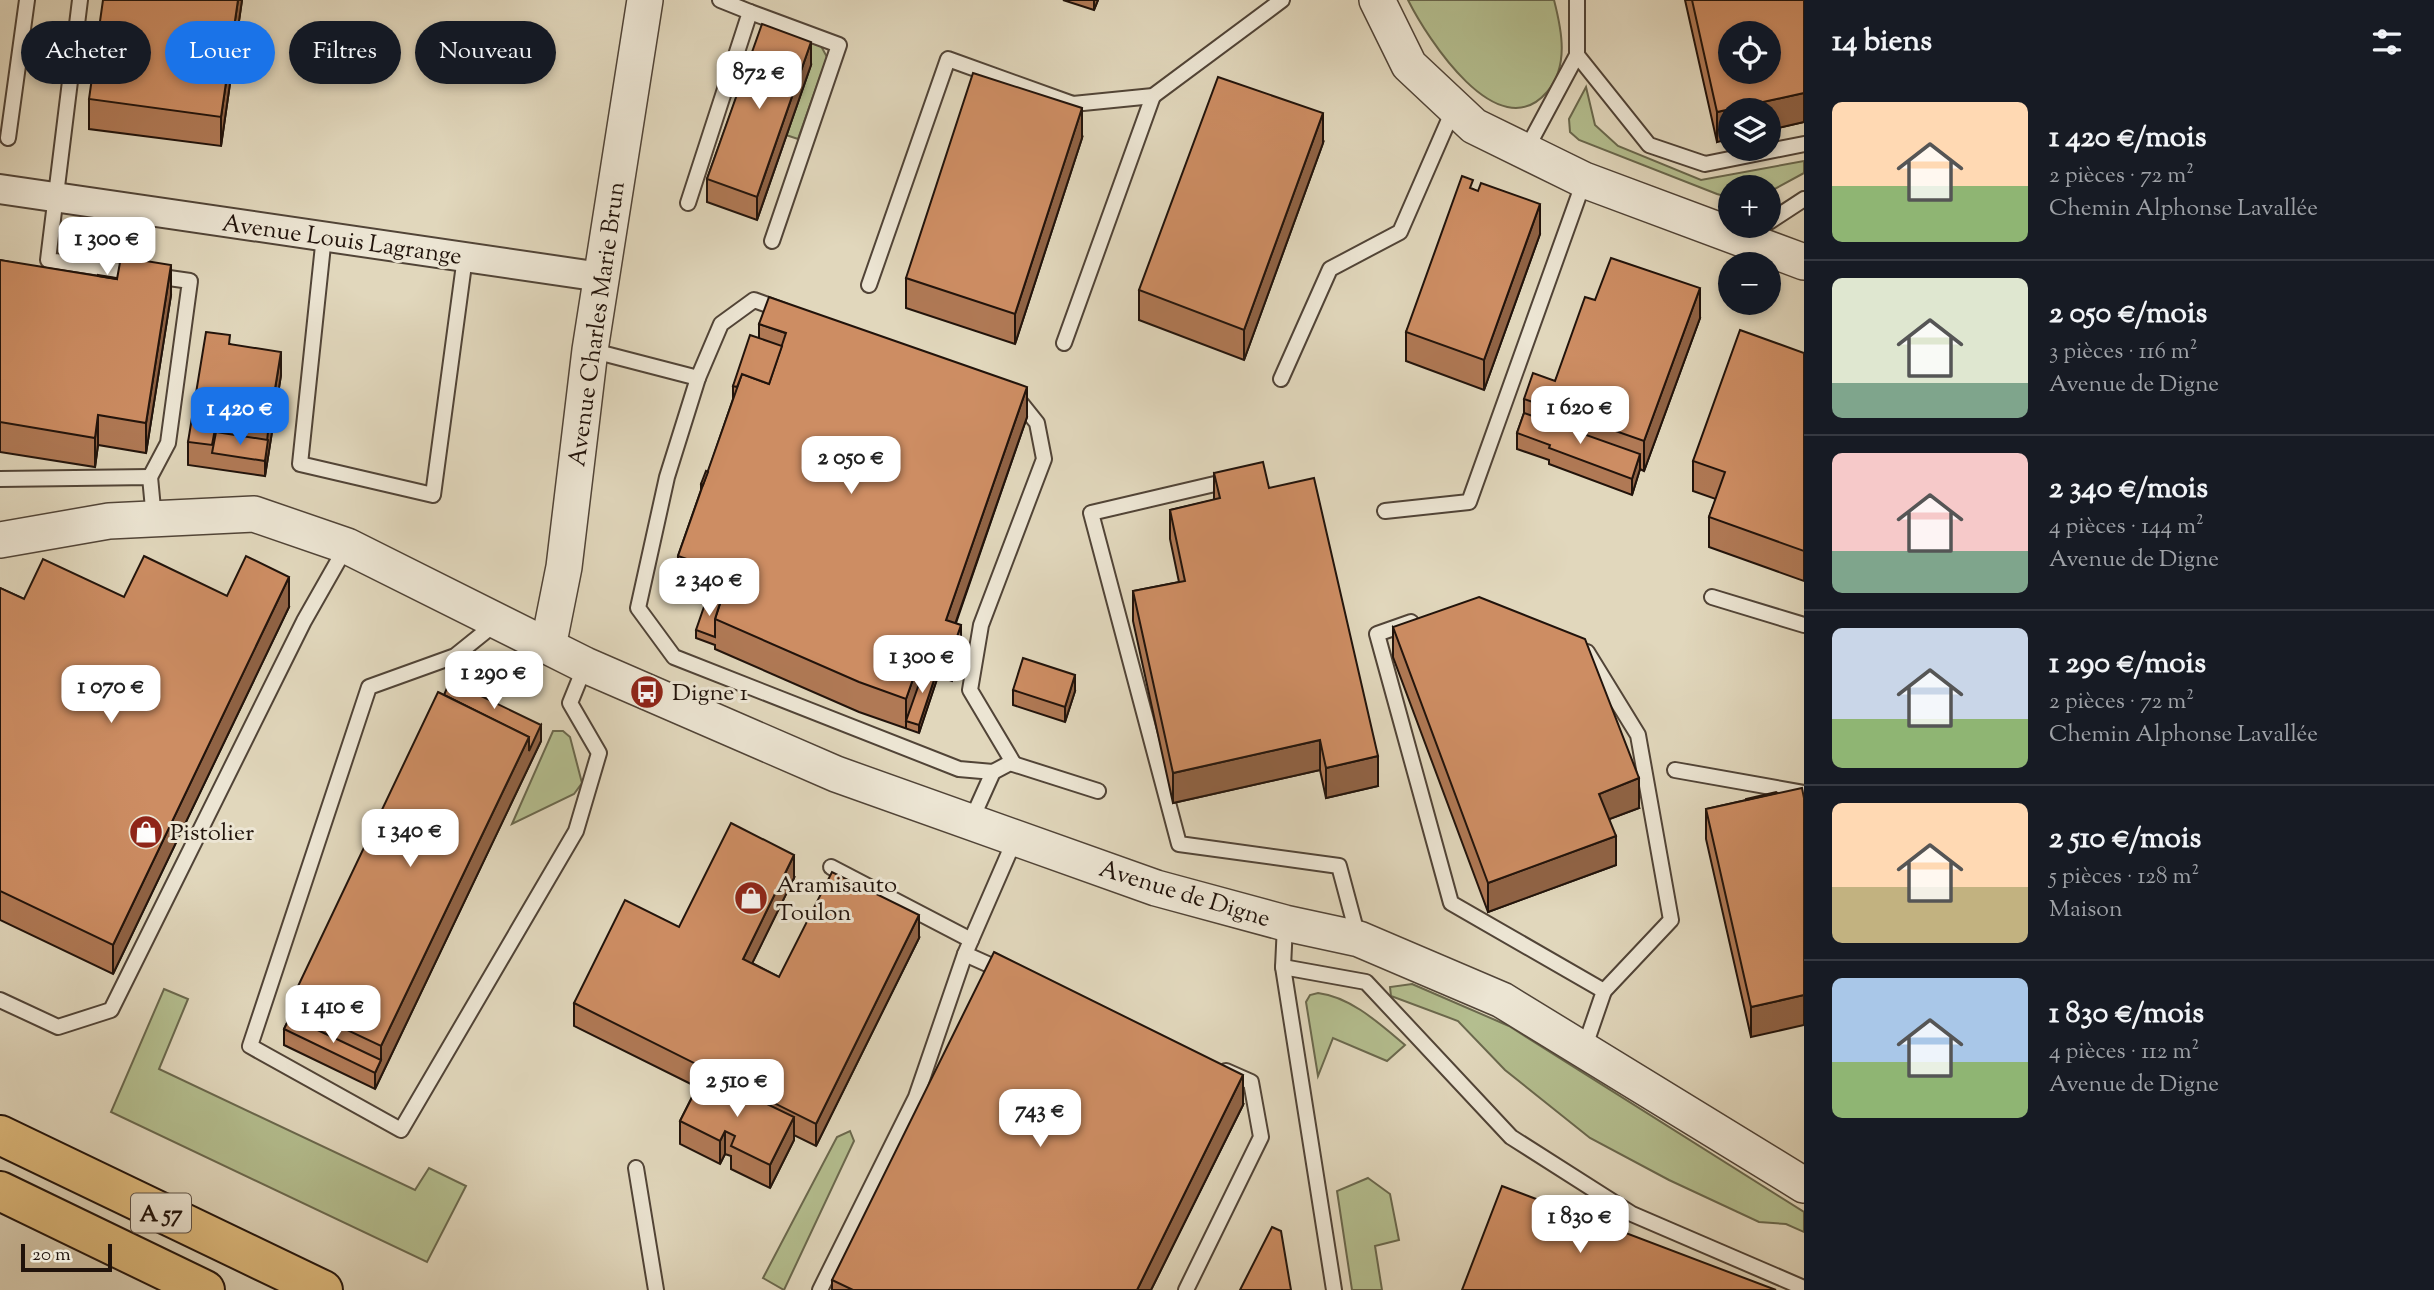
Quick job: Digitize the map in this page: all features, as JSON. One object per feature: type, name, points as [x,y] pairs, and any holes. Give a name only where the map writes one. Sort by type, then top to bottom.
[{"type":"highway","name":"A 57","points":[[0,1135],[323,1290]]},
{"type":"highway","name":"A 57","points":[[0,1191],[205,1290]]},
{"type":"street","name":"Avenue Charles Marie Brun","points":[[543,645],[551,632],[564,566],[590,350],[645,0]]},
{"type":"street","points":[[1377,0],[1409,65],[1474,126],[1524,153],[1584,180],[1718,218]]},
{"type":"street","name":"Avenue Louis Lagrange","points":[[0,188],[601,277]]},
{"type":"street","points":[[1771,238],[1804,262]]},
{"type":"street","name":"Avenue de Digne","points":[[0,540],[109,521],[254,514],[346,546],[585,665],[836,774],[1156,888],[1285,923],[1359,939],[1502,1000],[1804,1185]]},
{"type":"lane","points":[[8,138],[27,0]]},
{"type":"lane","points":[[80,0],[48,260],[190,281],[168,443],[150,477],[154,519]]},
{"type":"lane","points":[[720,0],[839,45],[772,241]]},
{"type":"lane","points":[[869,285],[948,59],[1073,104],[1153,96],[1282,0]]},
{"type":"lane","points":[[1524,153],[1577,54],[1577,0]]},
{"type":"lane","points":[[688,202],[750,12]]},
{"type":"lane","points":[[1577,54],[1649,145],[1705,164],[1804,144]]},
{"type":"lane","points":[[1064,343],[1153,96]]},
{"type":"lane","points":[[1281,379],[1331,269],[1400,232],[1454,107]]},
{"type":"lane","points":[[1385,511],[1469,502],[1584,180]]},
{"type":"lane","points":[[1781,214],[1804,199]]},
{"type":"lane","points":[[324,236],[300,464],[433,495],[465,257]]},
{"type":"lane","points":[[793,314],[754,300],[721,324],[698,378],[667,477],[638,608],[674,656],[960,769],[993,772],[1010,763],[1098,791]]},
{"type":"lane","points":[[590,350],[698,378]]},
{"type":"lane","points":[[1006,385],[1037,423],[1044,459],[981,625],[970,690],[1014,764]]},
{"type":"lane","points":[[0,480],[150,477]]},
{"type":"lane","points":[[1219,483],[1091,513],[1179,844],[1339,866],[1359,939]]},
{"type":"lane","points":[[0,1000],[58,1027],[111,1010],[304,621],[346,546]]},
{"type":"lane","points":[[1712,597],[1804,625]]},
{"type":"lane","points":[[1424,617],[1377,634],[1451,903],[1604,991]]},
{"type":"lane","points":[[496,623],[455,656],[369,687],[250,1046],[401,1130],[576,831],[599,753],[570,703],[585,665]]},
{"type":"lane","points":[[1573,647],[1586,650],[1638,735],[1671,920],[1604,991],[1583,1050]]},
{"type":"lane","points":[[1675,770],[1804,793]]},
{"type":"lane","points":[[971,822],[993,772]]},
{"type":"lane","points":[[820,1290],[916,1097],[968,947],[1015,838]]},
{"type":"lane","points":[[831,867],[1021,979]]},
{"type":"lane","points":[[1285,923],[1283,967],[1334,1290]]},
{"type":"lane","points":[[1283,967],[1366,982],[1511,1137],[1632,1214],[1804,1288]]},
{"type":"lane","points":[[1186,1290],[1261,1137],[1251,1082],[1215,1066]]},
{"type":"lane","points":[[636,1168],[656,1290]]},
{"type":"green space","points":[[1408,0],[1554,0],[1562,48],[1554,82],[1547,92],[1528,106],[1507,107],[1486,98],[1466,82],[1447,61]]},
{"type":"green space","points":[[806,41],[821,46],[827,57],[798,139],[786,135]]},
{"type":"green space","points":[[1586,87],[1595,125],[1618,146],[1701,180],[1718,177],[1718,194],[1579,140],[1570,132],[1569,119]]},
{"type":"green space","points":[[1804,161],[1804,173],[1781,185],[1781,175],[1728,175]]},
{"type":"green space","points":[[553,731],[563,731],[570,737],[582,783],[574,794],[512,824]]},
{"type":"green space","points":[[1412,984],[1509,1026],[1804,1212],[1804,1232],[1786,1224],[1759,1222],[1669,1180],[1590,1138],[1505,1070],[1458,1021],[1391,996],[1390,987]]},
{"type":"green space","points":[[164,989],[188,999],[159,1069],[415,1190],[429,1168],[466,1186],[427,1262],[111,1112]]},
{"type":"green space","points":[[1318,993],[1353,1006],[1405,1045],[1387,1061],[1333,1038],[1318,1076],[1306,1002],[1310,995]]},
{"type":"green space","points":[[850,1131],[854,1141],[784,1290],[763,1278],[837,1137]]},
{"type":"green space","points":[[1368,1178],[1390,1194],[1399,1240],[1375,1246],[1382,1290],[1352,1290],[1337,1191]]},
{"type":"building","points":[[103,0],[238,0],[235,21],[165,21],[165,84],[226,84],[221,117],[89,99],[91,84],[151,84],[151,21],[100,21]]},
{"type":"building","points":[[1692,0],[1804,0],[1804,93],[1781,98],[1718,98],[1718,112]]},
{"type":"building","points":[[762,24],[811,42],[757,197],[707,179]]},
{"type":"building","points":[[747,67],[739,90],[734,85],[733,75],[737,69]]},
{"type":"building","points":[[973,73],[1082,108],[1015,314],[906,278]]},
{"type":"building","points":[[1218,77],[1323,113],[1244,330],[1139,290]]},
{"type":"building","points":[[1462,176],[1473,180],[1470,188],[1478,191],[1481,183],[1540,204],[1484,360],[1406,332]]},
{"type":"building","points":[[121,257],[171,265],[146,423],[98,415],[95,438],[0,422],[0,260],[117,279]]},
{"type":"building","points":[[1611,258],[1700,288],[1644,441],[1524,399],[1533,373],[1555,381],[1585,297],[1595,300]]},
{"type":"building","points":[[769,297],[1027,387],[946,620],[961,625],[952,651],[926,642],[906,699],[859,682],[715,619],[730,574],[678,556],[742,374],[769,384],[786,333],[759,324]]},
{"type":"building","points":[[1740,330],[1804,353],[1804,551],[1709,517],[1725,472],[1693,461]]},
{"type":"building","points":[[206,332],[230,335],[229,344],[281,352],[268,432],[216,424],[212,445],[188,442]]},
{"type":"building","points":[[750,335],[782,346],[769,384],[742,374],[737,387],[733,386]]},
{"type":"building","points":[[1524,413],[1640,454],[1632,479],[1517,433]]},
{"type":"building","points":[[216,432],[268,440],[265,461],[212,453]]},
{"type":"building","points":[[1263,462],[1269,488],[1314,478],[1378,756],[1326,768],[1320,740],[1173,773],[1133,591],[1185,581],[1170,510],[1220,498],[1214,473]]},
{"type":"building","points":[[706,471],[708,472],[703,485],[701,484]]},
{"type":"building","points":[[144,556],[227,596],[246,556],[289,577],[113,945],[0,891],[0,588],[24,599],[43,559],[124,597]]},
{"type":"building","points":[[1479,597],[1585,639],[1639,778],[1599,794],[1616,836],[1488,883],[1393,627]]},
{"type":"building","points":[[707,598],[720,603],[715,619],[715,637],[696,630]]},
{"type":"building","points":[[1023,658],[1075,675],[1065,707],[1013,690]]},
{"type":"building","points":[[926,664],[938,668],[919,725],[906,721]]},
{"type":"building","points":[[450,681],[541,725],[529,751],[529,737],[444,695]]},
{"type":"building","points":[[438,692],[529,737],[381,1046],[290,1003]]},
{"type":"building","points":[[1802,788],[1804,995],[1751,1007],[1706,809]]},
{"type":"building","points":[[1777,793],[1746,800],[1746,799]]},
{"type":"building","points":[[731,823],[794,855],[743,959],[779,977],[832,872],[919,915],[816,1124],[574,1003],[625,900],[679,927]]},
{"type":"building","points":[[994,952],[1243,1075],[1137,1290],[853,1290],[832,1280]]},
{"type":"building","points":[[290,1017],[381,1060],[375,1073],[284,1029]]},
{"type":"building","points":[[704,1074],[794,1117],[770,1165],[731,1146],[735,1136],[725,1131],[720,1141],[680,1121]]},
{"type":"building","points":[[1502,1186],[1776,1290],[1462,1290]]},
{"type":"building","points":[[1272,1227],[1281,1231],[1291,1290],[1240,1290]]},
{"type":"place","name":"Digne 1","points":[[647,692]]},
{"type":"place","name":"Pistolier","points":[[146,832]]},
{"type":"place","name":"Aramisauto Toulon","points":[[751,898]]}]
